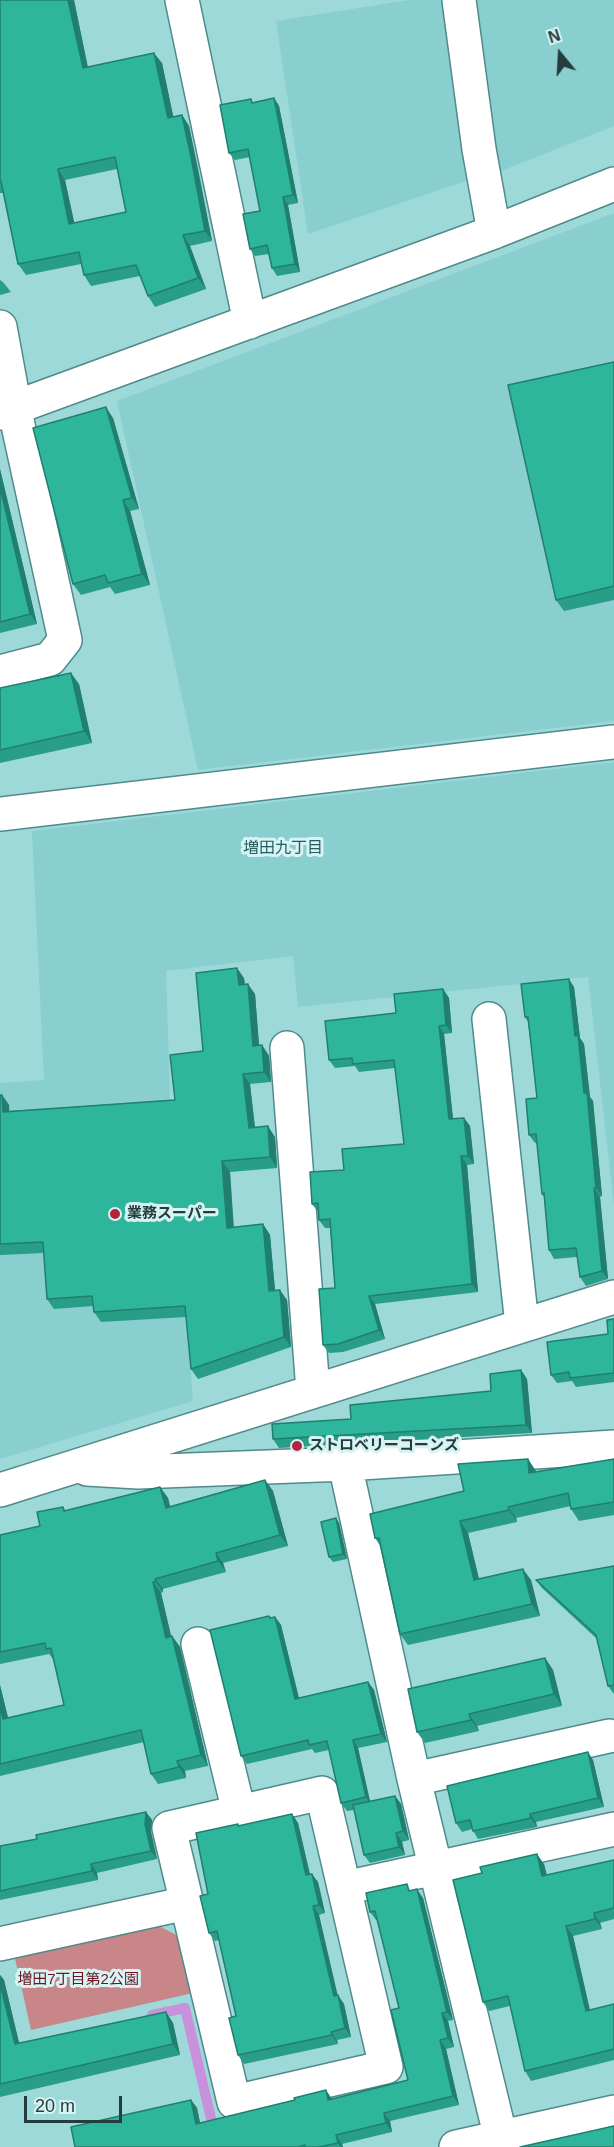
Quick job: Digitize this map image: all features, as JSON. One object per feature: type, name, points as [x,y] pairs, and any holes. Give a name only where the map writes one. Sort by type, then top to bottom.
[{"type":"street","points":[[182,0],[250,322]]},
{"type":"street","points":[[459,0],[479,149],[494,232]]},
{"type":"street","points":[[7,411],[494,232],[614,184]]},
{"type":"street","points":[[0,327],[7,411],[65,640],[50,659],[0,672]]},
{"type":"street","points":[[0,814],[614,742]]},
{"type":"street","points":[[489,1019],[522,1325]]},
{"type":"street","points":[[286,1048],[312,1391]]},
{"type":"street","points":[[0,1490],[614,1297]]},
{"type":"street","points":[[65,1468],[138,1472],[345,1464],[614,1447]]},
{"type":"street","points":[[345,1464],[414,1779],[502,2142]]},
{"type":"street","points":[[198,1644],[240,1812]]},
{"type":"street","points":[[414,1779],[609,1736]]},
{"type":"street","points":[[322,1792],[344,1888],[386,2067],[234,2102],[170,1828],[322,1792]]},
{"type":"street","points":[[344,1888],[614,1829]]},
{"type":"street","points":[[0,1944],[187,1903]]},
{"type":"street","points":[[456,2147],[502,2142],[614,2112]]},
{"type":"shaded area","points":[[409,0],[448,0],[472,179],[308,234],[276,21]]},
{"type":"shaded area","points":[[476,0],[614,0],[614,126],[496,173]]},
{"type":"shaded area","points":[[614,213],[614,721],[198,770],[117,401]]},
{"type":"shaded area","points":[[614,762],[614,1205],[588,977],[298,1007],[293,956],[166,971],[170,1097],[193,1401],[0,1459],[0,1083],[44,1080],[32,831]]},
{"type":"green space","name":"増田7丁目第2公園","points":[[155,1924],[184,1939],[193,1993],[31,2030],[14,1954]]},
{"type":"building","points":[[0,0],[68,0],[83,68],[154,53],[168,118],[182,115],[191,157],[205,231],[183,235],[198,278],[148,296],[136,265],[84,275],[79,252],[18,264],[0,181]],"holes":[[[115,157],[126,212],[69,224],[58,169]]]},
{"type":"building","points":[[274,98],[293,195],[283,197],[295,264],[272,268],[267,245],[250,249],[243,214],[260,211],[248,149],[229,153],[220,105],[251,99],[252,103]]},
{"type":"building","points":[[614,362],[614,586],[556,600],[508,385]]},
{"type":"building","points":[[106,407],[132,498],[123,500],[142,574],[108,583],[105,575],[73,584],[33,428]]},
{"type":"building","points":[[0,487],[30,614],[0,622]]},
{"type":"building","points":[[71,673],[84,731],[0,750],[0,688]]},
{"type":"building","points":[[237,968],[239,985],[248,984],[253,1046],[262,1045],[264,1072],[243,1074],[249,1128],[268,1126],[270,1157],[222,1161],[227,1228],[263,1224],[269,1291],[280,1290],[284,1337],[191,1369],[185,1306],[94,1312],[92,1296],[47,1299],[43,1242],[0,1244],[0,1095],[2,1095],[3,1112],[175,1100],[170,1055],[203,1051],[196,973]]},
{"type":"building","points":[[569,979],[584,1093],[587,1093],[602,1271],[580,1277],[576,1248],[549,1250],[536,1134],[529,1135],[526,1099],[537,1098],[528,1017],[525,1017],[521,984]]},
{"type":"building","points":[[443,989],[446,1025],[439,1026],[449,1119],[464,1118],[468,1156],[461,1156],[472,1284],[369,1296],[379,1330],[338,1344],[323,1345],[319,1289],[335,1288],[330,1219],[319,1220],[318,1203],[312,1204],[310,1172],[344,1170],[342,1149],[404,1144],[394,1060],[353,1064],[352,1058],[329,1060],[325,1021],[396,1013],[394,994]]},
{"type":"building","points":[[614,1319],[614,1373],[570,1378],[569,1372],[551,1375],[547,1342],[608,1334],[607,1320]]},
{"type":"building","points":[[521,1370],[526,1425],[273,1439],[272,1424],[351,1419],[350,1405],[491,1391],[490,1374]]},
{"type":"building","points":[[528,1459],[529,1473],[614,1459],[614,1502],[571,1509],[568,1493],[460,1521],[474,1580],[523,1569],[532,1604],[400,1634],[379,1538],[375,1538],[370,1514],[464,1491],[458,1464]]},
{"type":"building","points":[[265,1480],[280,1535],[216,1553],[218,1561],[155,1579],[156,1582],[153,1582],[166,1638],[172,1636],[201,1755],[177,1761],[179,1767],[151,1774],[141,1730],[0,1764],[0,1706],[3,1719],[64,1705],[51,1648],[46,1649],[45,1643],[0,1652],[0,1535],[40,1526],[37,1512],[63,1507],[64,1511],[160,1487],[166,1508]]},
{"type":"building","points":[[336,1518],[343,1554],[329,1557],[321,1522]]},
{"type":"building","points":[[614,1566],[614,1685],[608,1686],[596,1635],[536,1580]]},
{"type":"building","points":[[269,1616],[270,1618],[275,1617],[295,1699],[368,1682],[381,1734],[353,1740],[366,1797],[341,1803],[327,1741],[309,1745],[308,1740],[241,1756],[210,1630]]},
{"type":"building","points":[[545,1658],[554,1694],[469,1714],[471,1720],[417,1732],[408,1689]]},
{"type":"building","points":[[588,1752],[598,1798],[530,1814],[531,1818],[473,1831],[470,1820],[456,1823],[447,1786]]},
{"type":"building","points":[[395,1796],[403,1831],[396,1833],[399,1847],[364,1855],[353,1805]]},
{"type":"building","points":[[146,1812],[145,1824],[151,1851],[91,1864],[92,1871],[0,1891],[0,1846],[37,1839],[36,1835]]},
{"type":"building","points":[[292,1814],[306,1875],[312,1874],[319,1905],[313,1906],[334,1996],[338,1995],[345,2028],[331,2032],[332,2035],[238,2055],[229,2018],[236,2016],[217,1931],[209,1933],[200,1896],[208,1894],[196,1833]]},
{"type":"building","points":[[537,1854],[542,1876],[614,1860],[614,1908],[594,1913],[595,1919],[566,1926],[586,2011],[614,2004],[614,2049],[525,2071],[508,1996],[483,2002],[453,1880],[482,1873],[480,1867]]},
{"type":"building","points":[[407,1884],[409,1891],[417,1889],[447,2012],[442,2013],[448,2038],[440,2040],[453,2096],[384,2113],[386,2123],[336,2135],[338,2143],[319,2147],[305,2147],[305,2145],[298,2147],[75,2147],[71,2127],[191,2100],[196,2124],[295,2100],[294,2098],[326,2090],[328,2100],[408,2080],[391,2010],[399,2008],[375,1911],[370,1912],[366,1893]]},
{"type":"building","points":[[0,1984],[15,2044],[166,2012],[173,2044],[0,2084]]},
{"type":"building","points":[[614,2126],[614,2147],[520,2147]]},
{"type":"waterway","points":[[152,2015],[185,2008],[213,2127]]},
{"type":"place","name":"業務スーパー","points":[[115,1214]]},
{"type":"place","name":"ストロベリーコーンズ","points":[[297,1446]]},
{"type":"district","name":"増田九丁目","points":[[283,849]]}]
